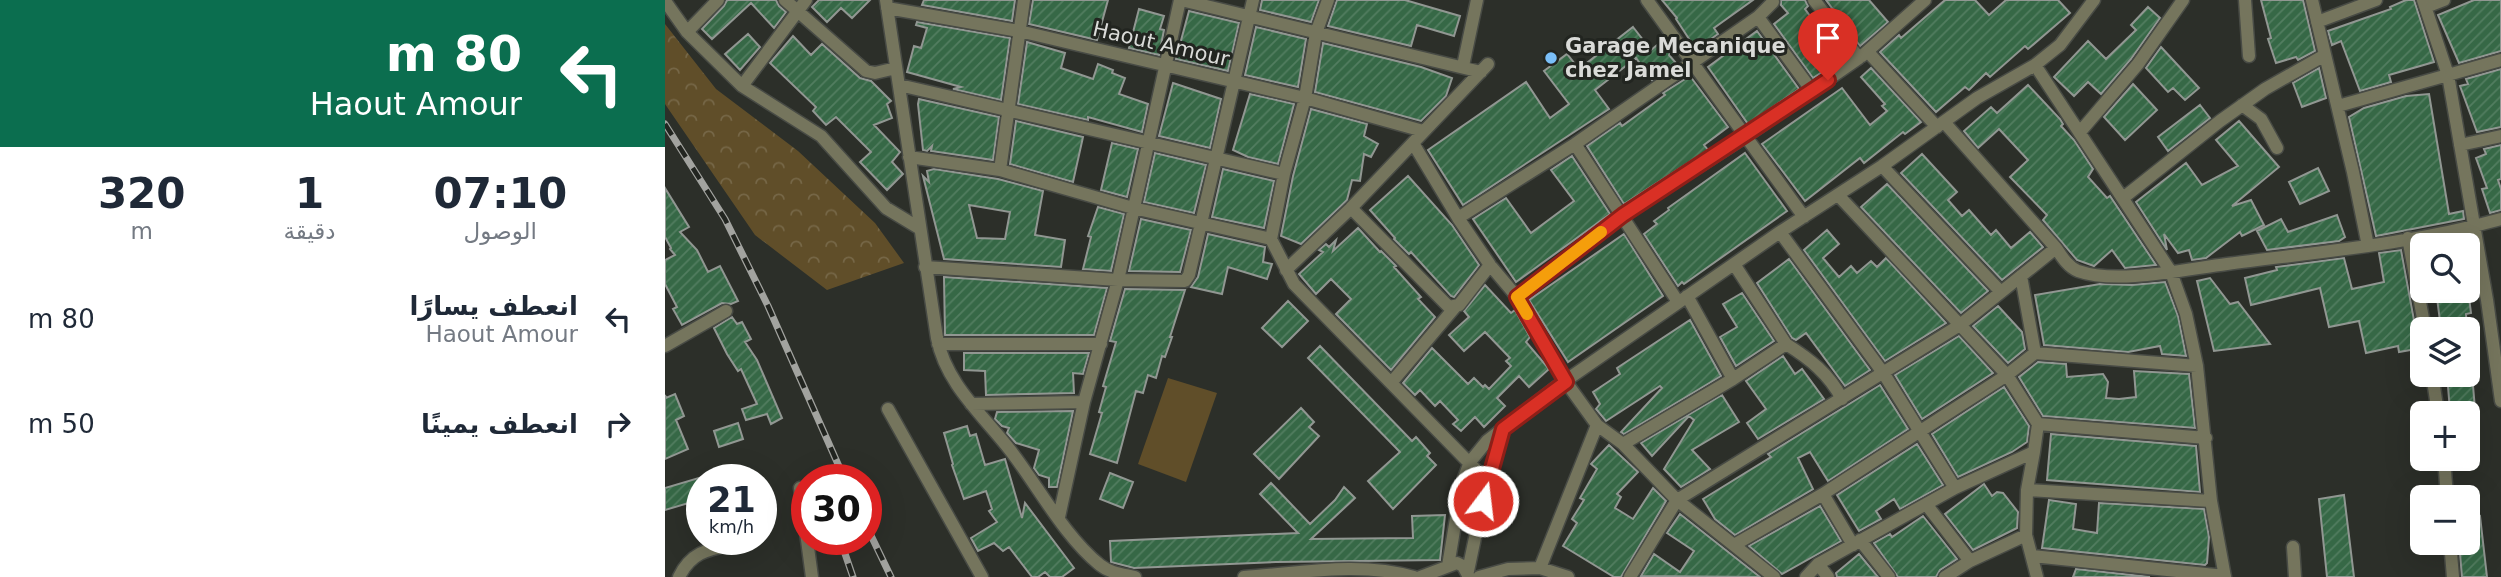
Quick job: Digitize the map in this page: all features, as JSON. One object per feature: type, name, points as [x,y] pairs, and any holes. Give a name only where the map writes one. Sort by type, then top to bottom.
[{"type":"street","points":[[687,32],[718,0]]},
{"type":"street","points":[[785,0],[866,71],[875,73],[896,68]]},
{"type":"street","points":[[742,86],[806,0]]},
{"type":"street","points":[[1000,170],[1024,0]]},
{"type":"street","points":[[1059,517],[1084,402],[1118,280],[1180,0],[1463,66],[1485,68],[1351,208],[1286,270]]},
{"type":"street","points":[[925,267],[1118,280],[1185,281],[1189,275],[1253,0]]},
{"type":"street","points":[[1328,0],[1316,33],[1305,98],[1271,239],[1294,284],[1487,481]]},
{"type":"street","points":[[1463,66],[1477,0]]},
{"type":"street","points":[[1647,0],[1804,217]]},
{"type":"street","points":[[1814,0],[1864,55],[1941,125],[2066,261],[2081,272],[2111,276],[2171,272],[2368,246],[2501,219]]},
{"type":"street","points":[[1517,297],[1623,215],[1864,55],[1925,0]]},
{"type":"street","points":[[1448,566],[1462,483],[1470,462],[1487,441],[1566,382],[1780,232],[1882,166],[1977,98],[2035,65],[2060,45],[2094,0]]},
{"type":"street","points":[[2080,132],[2138,64],[2183,0]]},
{"type":"street","points":[[2245,0],[2249,56]]},
{"type":"street","points":[[2312,0],[2368,246]]},
{"type":"street","points":[[2317,22],[2376,0]]},
{"type":"street","points":[[2444,0],[2425,4],[2448,75],[2487,299],[2501,401]]},
{"type":"street","points":[[665,1],[687,32],[742,86],[821,136],[886,208],[919,228]]},
{"type":"street","points":[[1458,218],[1575,144],[1758,17],[1773,2]]},
{"type":"street","points":[[886,4],[938,344],[950,374],[1089,555],[1110,571],[1135,577]]},
{"type":"street","name":"Haout Amour","points":[[886,4],[1019,31],[1234,81],[1423,131]]},
{"type":"street","points":[[1758,17],[1812,91]]},
{"type":"street","points":[[2123,198],[2242,105],[2325,55]]},
{"type":"street","points":[[2338,106],[2501,60]]},
{"type":"street","points":[[2032,556],[2137,572],[2225,576],[2211,501],[2197,366],[2186,314],[2171,272],[2035,65]]},
{"type":"street","points":[[899,85],[1285,174]]},
{"type":"street","points":[[2242,105],[2262,118],[2277,148]]},
{"type":"street","points":[[2460,145],[2501,136]]},
{"type":"street","points":[[1413,142],[1458,218],[1490,265],[1517,297],[1566,382],[1597,425],[1623,444],[1677,500],[1774,577]]},
{"type":"street","points":[[1575,144],[1683,299],[1733,379]]},
{"type":"street","points":[[909,157],[1000,170],[1133,208],[1271,239]]},
{"type":"street","points":[[1882,166],[2001,292]]},
{"type":"street","points":[[1838,195],[2007,375],[2038,424],[2027,490],[2026,535],[2037,577]]},
{"type":"street","points":[[1351,208],[1446,305],[1456,306]]},
{"type":"street","points":[[1780,232],[1884,373],[1955,488]]},
{"type":"street","points":[[2408,238],[2423,317]]},
{"type":"street","points":[[1630,577],[1677,500],[1961,325],[2056,248]]},
{"type":"street","points":[[1734,264],[1786,344],[1819,368],[1830,379],[1842,399]]},
{"type":"street","points":[[1391,383],[1490,265]]},
{"type":"street","points":[[2021,276],[2035,353]]},
{"type":"street","points":[[2487,299],[2501,296]]},
{"type":"street","points":[[665,345],[726,311]]},
{"type":"street","points":[[938,344],[1101,344]]},
{"type":"street","points":[[1623,444],[1733,379],[1786,344]]},
{"type":"street","points":[[1734,545],[1823,494],[2007,375],[2035,353],[2197,366]]},
{"type":"street","points":[[971,404],[1084,402]]},
{"type":"street","points":[[888,409],[982,577]]},
{"type":"street","points":[[2038,424],[2206,438]]},
{"type":"street","points":[[1540,568],[1597,425]]},
{"type":"street","points":[[1472,575],[1487,481],[1503,429]]},
{"type":"street","points":[[1806,577],[1818,564],[1856,542],[1955,488],[2034,452]]},
{"type":"street","points":[[2027,490],[2211,501]]},
{"type":"street","points":[[1823,494],[1856,542],[1889,577]]},
{"type":"street","points":[[1926,504],[1970,561]]},
{"type":"street","points":[[1945,577],[1970,561],[2026,535]]},
{"type":"street","points":[[2293,547],[2295,577]]},
{"type":"street","points":[[679,577],[686,563],[696,555]]},
{"type":"street","points":[[809,555],[812,577]]},
{"type":"street","points":[[2451,555],[2453,577]]},
{"type":"street","points":[[1420,577],[1460,564],[1472,575]]},
{"type":"street","points":[[1818,564],[1828,577]]},
{"type":"street","points":[[1472,575],[1508,569],[1540,568],[1568,577]]},
{"type":"street","points":[[1244,577],[1378,569],[1414,577]]},
{"type":"green space","points":[[665,24],[716,89],[798,151],[875,223],[904,263],[827,290],[755,235],[665,104]]},
{"type":"green space","points":[[1168,378],[1217,393],[1186,482],[1138,464]]},
{"type":"building","points":[[727,0],[776,0],[786,12],[774,28],[751,3],[712,39],[702,29]]},
{"type":"building","points":[[819,0],[870,0],[852,18],[841,8],[827,22],[812,7]]},
{"type":"building","points":[[924,0],[1015,0],[1012,21],[922,5]]},
{"type":"building","points":[[1033,0],[1108,0],[1097,40],[1029,24]]},
{"type":"building","points":[[1262,0],[1319,0],[1311,22],[1260,10]]},
{"type":"building","points":[[1337,0],[1405,0],[1460,16],[1454,36],[1417,25],[1411,46],[1328,26]]},
{"type":"building","points":[[1662,0],[1753,0],[1714,28],[1718,34],[1695,48],[1677,18]]},
{"type":"building","points":[[1781,0],[1805,0],[1808,6],[1805,9],[1821,31],[1825,28],[1846,56],[1813,78],[1774,24],[1788,13],[1781,5]]},
{"type":"building","points":[[1826,0],[1869,0],[1888,22],[1860,46]]},
{"type":"building","points":[[1945,0],[1975,0],[1989,15],[2006,0],[2058,0],[2070,13],[2028,49],[2025,46],[1990,77],[1986,73],[1969,90],[1965,87],[1936,112],[1880,52],[1899,35],[1901,38]]},
{"type":"building","points":[[2261,0],[2303,0],[2315,51],[2298,60],[2296,57],[2276,63],[2268,39],[2271,38]]},
{"type":"building","points":[[2406,0],[2414,0],[2434,62],[2389,75],[2391,82],[2360,91],[2341,41],[2332,45],[2328,31],[2391,9],[2390,7]]},
{"type":"building","points":[[2474,0],[2501,0],[2501,51],[2459,63],[2438,15]]},
{"type":"building","points":[[2148,7],[2160,18],[2131,59],[2101,94],[2088,82],[2074,96],[2054,77],[2088,41],[2106,59],[2136,30],[2131,25]]},
{"type":"building","points":[[1139,9],[1164,16],[1160,29],[1164,30],[1159,55],[1129,48]]},
{"type":"building","points":[[1189,11],[1239,23],[1228,71],[1176,59]]},
{"type":"building","points":[[917,22],[1010,38],[1001,100],[953,89],[961,87],[907,72],[914,46],[921,48],[927,28],[916,25]]},
{"type":"building","points":[[1256,27],[1306,39],[1298,87],[1245,75]]},
{"type":"building","points":[[1633,27],[1651,50],[1662,41],[1669,46],[1672,49],[1669,55],[1676,63],[1652,80],[1636,58],[1595,90],[1609,109],[1463,205],[1428,150],[1526,82],[1550,118],[1569,104],[1544,71],[1567,54],[1579,69]]},
{"type":"building","points":[[1757,31],[1799,89],[1748,124],[1708,67]]},
{"type":"building","points":[[748,34],[760,47],[740,70],[725,54]]},
{"type":"building","points":[[793,36],[811,55],[822,44],[860,78],[871,81],[891,101],[887,104],[892,118],[874,125],[900,152],[892,162],[903,174],[887,190],[860,162],[871,152],[836,117],[826,125],[813,111],[816,107],[770,63]]},
{"type":"building","points":[[1027,42],[1065,53],[1061,68],[1093,79],[1098,64],[1125,78],[1119,94],[1148,104],[1142,132],[1088,117],[1088,120],[1018,104]]},
{"type":"building","points":[[1323,43],[1421,67],[1452,78],[1446,96],[1421,121],[1315,92]]},
{"type":"building","points":[[2161,47],[2199,88],[2185,100],[2173,88],[2168,92],[2146,68]]},
{"type":"building","points":[[1871,68],[1921,122],[1905,134],[1903,132],[1864,163],[1860,158],[1805,201],[1762,144],[1842,88],[1870,125],[1887,111],[1882,106],[1885,104],[1861,77]]},
{"type":"building","points":[[2319,68],[2326,98],[2302,107],[2293,83]]},
{"type":"building","points":[[2501,69],[2501,127],[2477,132],[2460,86],[2468,84],[2466,79]]},
{"type":"building","points":[[1690,76],[1728,127],[1704,145],[1708,150],[1624,204],[1587,146],[1620,123],[1622,126],[1665,95],[1663,93]]},
{"type":"building","points":[[1173,83],[1221,99],[1210,148],[1159,136]]},
{"type":"building","points":[[2133,84],[2157,110],[2125,140],[2104,117]]},
{"type":"building","points":[[2028,85],[2060,119],[2063,124],[2061,126],[2093,169],[2088,177],[2107,198],[2110,196],[2156,265],[2125,268],[2112,250],[2094,266],[2077,260],[2043,220],[2047,215],[2010,177],[2028,160],[1999,129],[1978,148],[1964,131],[1991,107],[1997,113]]},
{"type":"building","points":[[1250,94],[1294,104],[1278,164],[1248,157],[1233,150]]},
{"type":"building","points":[[2429,94],[2449,214],[2463,211],[2464,219],[2376,236],[2349,117],[2364,108],[2406,96]]},
{"type":"building","points":[[919,99],[999,117],[993,160],[931,151],[932,146],[927,151],[923,150]]},
{"type":"building","points":[[2200,105],[2210,118],[2168,151],[2158,137]]},
{"type":"building","points":[[1311,109],[1367,124],[1364,136],[1378,144],[1371,157],[1364,154],[1360,181],[1352,180],[1347,200],[1301,244],[1281,236],[1293,176]]},
{"type":"building","points":[[1016,121],[1083,137],[1073,182],[1010,164]]},
{"type":"building","points":[[2239,121],[2279,167],[2232,206],[2251,200],[2264,225],[2242,236],[2240,232],[2206,258],[2192,260],[2189,250],[2178,253],[2164,234],[2167,250],[2136,202],[2186,163],[2202,185],[2238,166],[2216,140]]},
{"type":"building","points":[[1112,143],[1138,149],[1127,197],[1101,190]]},
{"type":"building","points":[[2501,145],[2501,179],[2498,180],[2501,210],[2490,213],[2482,189],[2487,188],[2476,158],[2486,154],[2484,149]]},
{"type":"building","points":[[1155,153],[1206,165],[1194,213],[1144,202]]},
{"type":"building","points":[[1745,153],[1787,211],[1678,286],[1644,234],[1657,224],[1654,221],[1669,210],[1668,208]]},
{"type":"building","points":[[1922,154],[1957,192],[1948,200],[1962,216],[1969,210],[1991,235],[1996,230],[2011,248],[2030,232],[2043,247],[2002,280],[1901,173]]},
{"type":"building","points":[[1572,156],[1610,214],[1516,282],[1473,219],[1506,198],[1531,233],[1574,201],[1551,170]]},
{"type":"building","points":[[2318,168],[2329,191],[2300,204],[2289,182]]},
{"type":"building","points":[[934,169],[998,179],[1043,191],[1035,235],[1065,240],[1061,267],[944,259],[923,176],[929,182],[927,171]],"holes":[[[969,205],[1010,212],[1005,239],[977,238]]]},
{"type":"building","points":[[1223,169],[1274,181],[1264,228],[1212,217]]},
{"type":"building","points":[[1408,176],[1452,225],[1479,265],[1454,297],[1411,252],[1409,254],[1394,239],[1370,210]]},
{"type":"building","points":[[1887,184],[1988,291],[1961,313],[1861,207]]},
{"type":"building","points":[[665,188],[689,227],[680,232],[697,250],[708,272],[720,266],[738,301],[731,304],[722,303],[682,325],[673,309],[677,307],[665,284],[665,260],[675,255],[665,237]]},
{"type":"building","points":[[1098,207],[1124,214],[1111,271],[1083,269],[1091,237],[1088,236]]},
{"type":"building","points":[[2337,215],[2345,237],[2339,241],[2267,250],[2257,231],[2281,219],[2288,232]]},
{"type":"building","points":[[1141,219],[1191,230],[1180,272],[1129,271]]},
{"type":"building","points":[[1358,228],[1396,266],[1394,267],[1421,297],[1418,299],[1435,317],[1391,370],[1336,314],[1351,299],[1331,279],[1316,294],[1299,274],[1323,252],[1319,250],[1326,244],[1329,247],[1336,240],[1333,251]]},
{"type":"building","points":[[1827,230],[1839,244],[1823,258],[1839,277],[1851,266],[1857,273],[1871,261],[1877,267],[1886,258],[1946,323],[1885,361],[1804,250]]},
{"type":"building","points":[[1208,234],[1265,247],[1263,262],[1272,264],[1267,279],[1228,267],[1222,294],[1191,287],[1198,277]]},
{"type":"building","points":[[1624,234],[1663,296],[1568,362],[1529,300]]},
{"type":"building","points":[[2401,250],[2413,317],[2410,317],[2410,350],[2399,352],[2398,346],[2366,353],[2359,321],[2329,327],[2320,288],[2251,305],[2245,278],[2277,270],[2276,267],[2344,258],[2352,289],[2384,282],[2379,253]]},
{"type":"building","points":[[1789,259],[1870,370],[1845,386],[1806,333],[1796,340],[1792,338],[1757,283]]},
{"type":"building","points":[[944,277],[1107,288],[1094,335],[945,335]]},
{"type":"building","points":[[2210,278],[2230,304],[2238,302],[2270,344],[2214,351],[2197,281]]},
{"type":"building","points":[[2165,282],[2178,316],[2186,356],[2162,354],[2160,346],[2128,352],[2044,345],[2035,295],[2100,284]]},
{"type":"building","points":[[1485,285],[1511,313],[1515,310],[1530,337],[1526,342],[1549,369],[1529,387],[1519,376],[1497,398],[1505,406],[1484,427],[1475,417],[1461,431],[1453,424],[1458,420],[1440,401],[1435,406],[1420,390],[1415,395],[1403,383],[1432,348],[1468,384],[1474,378],[1489,389],[1511,366],[1506,361],[1510,358],[1485,332],[1464,351],[1449,335],[1469,317],[1464,311]]},
{"type":"building","points":[[1125,289],[1185,290],[1172,337],[1165,357],[1162,356],[1156,378],[1148,375],[1143,393],[1136,391],[1117,463],[1090,454],[1102,413],[1099,412],[1106,387],[1103,386],[1116,342],[1110,341]]},
{"type":"building","points":[[1742,293],[1774,341],[1736,366],[1720,337],[1737,327],[1723,304]]},
{"type":"building","points":[[1288,301],[1308,321],[1282,347],[1262,328]]},
{"type":"building","points":[[2438,303],[2470,303],[2471,313],[2466,314],[2466,317],[2439,317]]},
{"type":"building","points":[[1998,306],[2022,332],[2025,349],[2008,363],[1973,326]]},
{"type":"building","points":[[732,317],[737,324],[742,322],[751,339],[745,342],[757,360],[782,418],[771,424],[767,414],[746,420],[742,409],[757,404],[741,369],[738,371],[714,328]]},
{"type":"building","points":[[1690,320],[1721,376],[1624,434],[1621,432],[1662,388],[1660,386],[1606,421],[1596,409],[1600,404],[1593,392],[1620,374],[1617,368]]},
{"type":"building","points":[[1959,336],[1993,373],[1922,419],[1895,375]]},
{"type":"building","points":[[1320,346],[1412,441],[1416,437],[1436,465],[1393,509],[1368,481],[1400,452],[1308,358]]},
{"type":"building","points":[[964,353],[1089,353],[1083,374],[1073,373],[1074,393],[986,395],[985,371],[964,370]]},
{"type":"building","points":[[1783,356],[1795,374],[1802,369],[1824,399],[1758,439],[1747,423],[1766,409],[1746,381]]},
{"type":"building","points":[[2038,362],[2066,364],[2067,377],[2103,374],[2108,382],[2106,398],[2136,397],[2134,371],[2189,374],[2195,428],[2043,416],[2019,377]]},
{"type":"building","points":[[1880,385],[1908,429],[1828,481],[1810,452],[1798,458],[1813,489],[1735,535],[1715,519],[1703,499],[1771,457],[1768,454]]},
{"type":"building","points":[[2004,387],[2029,426],[2027,442],[2012,452],[1958,477],[1932,434]]},
{"type":"building","points":[[2448,387],[2473,387],[2474,401],[2449,401]]},
{"type":"building","points":[[675,394],[684,416],[676,420],[688,449],[665,459],[665,395],[666,398]]},
{"type":"building","points":[[1722,395],[1739,422],[1692,450],[1710,469],[1681,487],[1664,469],[1694,420],[1689,416],[1652,456],[1641,443]]},
{"type":"building","points":[[1301,408],[1314,422],[1309,427],[1319,436],[1279,479],[1254,454]]},
{"type":"building","points":[[1073,411],[1057,487],[1049,487],[1049,478],[1039,475],[1034,468],[1039,450],[1016,443],[1007,433],[1009,428],[1002,426],[995,419],[997,412]]},
{"type":"building","points":[[738,423],[743,439],[719,447],[714,431]]},
{"type":"building","points":[[967,426],[970,436],[976,434],[985,465],[1005,459],[1022,518],[1025,503],[1074,568],[1062,577],[1050,577],[1045,572],[1038,577],[1032,577],[1009,547],[1003,551],[994,543],[978,551],[971,538],[997,522],[989,511],[992,509],[986,491],[964,499],[944,433]]},
{"type":"building","points":[[2051,434],[2196,446],[2200,492],[2047,480]]},
{"type":"building","points":[[1917,444],[1943,485],[1900,509],[1894,499],[1876,511],[1881,519],[1859,531],[1837,495]]},
{"type":"building","points":[[1609,445],[1638,472],[1617,494],[1621,497],[1615,508],[1633,519],[1653,488],[1666,501],[1621,577],[1614,577],[1563,546],[1577,523],[1572,519],[1584,500],[1580,498],[1597,469],[1591,464]]},
{"type":"building","points":[[1110,473],[1133,482],[1123,508],[1100,499]]},
{"type":"building","points":[[686,482],[686,504],[665,510],[665,488]]},
{"type":"building","points":[[1271,483],[1310,524],[1335,500],[1344,487],[1355,498],[1311,539],[1413,538],[1412,516],[1445,515],[1440,560],[1276,562],[1134,568],[1111,562],[1110,541],[1298,533],[1260,494]]},
{"type":"building","points":[[1984,484],[1992,496],[1997,492],[2003,493],[2018,512],[2017,528],[1973,550],[1945,514]]},
{"type":"building","points":[[2344,495],[2354,577],[2327,577],[2319,499]]},
{"type":"building","points":[[2049,500],[2076,504],[2073,529],[2097,533],[2099,503],[2204,509],[2209,537],[2207,563],[2205,565],[2042,548]]},
{"type":"building","points":[[1820,506],[1841,541],[1782,574],[1749,546]]},
{"type":"building","points":[[1680,514],[1760,577],[1641,576],[1654,554],[1680,572],[1694,551],[1667,533]]},
{"type":"building","points":[[1923,516],[1957,559],[1940,570],[1936,577],[1898,577],[1874,543],[1890,534],[1892,537]]},
{"type":"building","points":[[2480,516],[2487,577],[2462,577],[2460,555],[2480,555]]},
{"type":"building","points":[[1859,554],[1878,577],[1837,577],[1836,573]]},
{"type":"building","points":[[2076,569],[2150,577],[2073,577]]},
{"type":"railway","points":[[665,124],[725,219],[768,306],[838,464]]},
{"type":"railway","points":[[845,555],[853,577]]},
{"type":"railway","points":[[880,555],[891,577]]},
{"type":"slow traffic","points":[[1527,314],[1517,297],[1601,232]]},
{"type":"place","name":"Garage Mecanique chez Jamel","points":[[1551,58]]},
{"type":"route","points":[[1483,501],[1503,429],[1566,382],[1517,297],[1623,215],[1828,80]]}]
